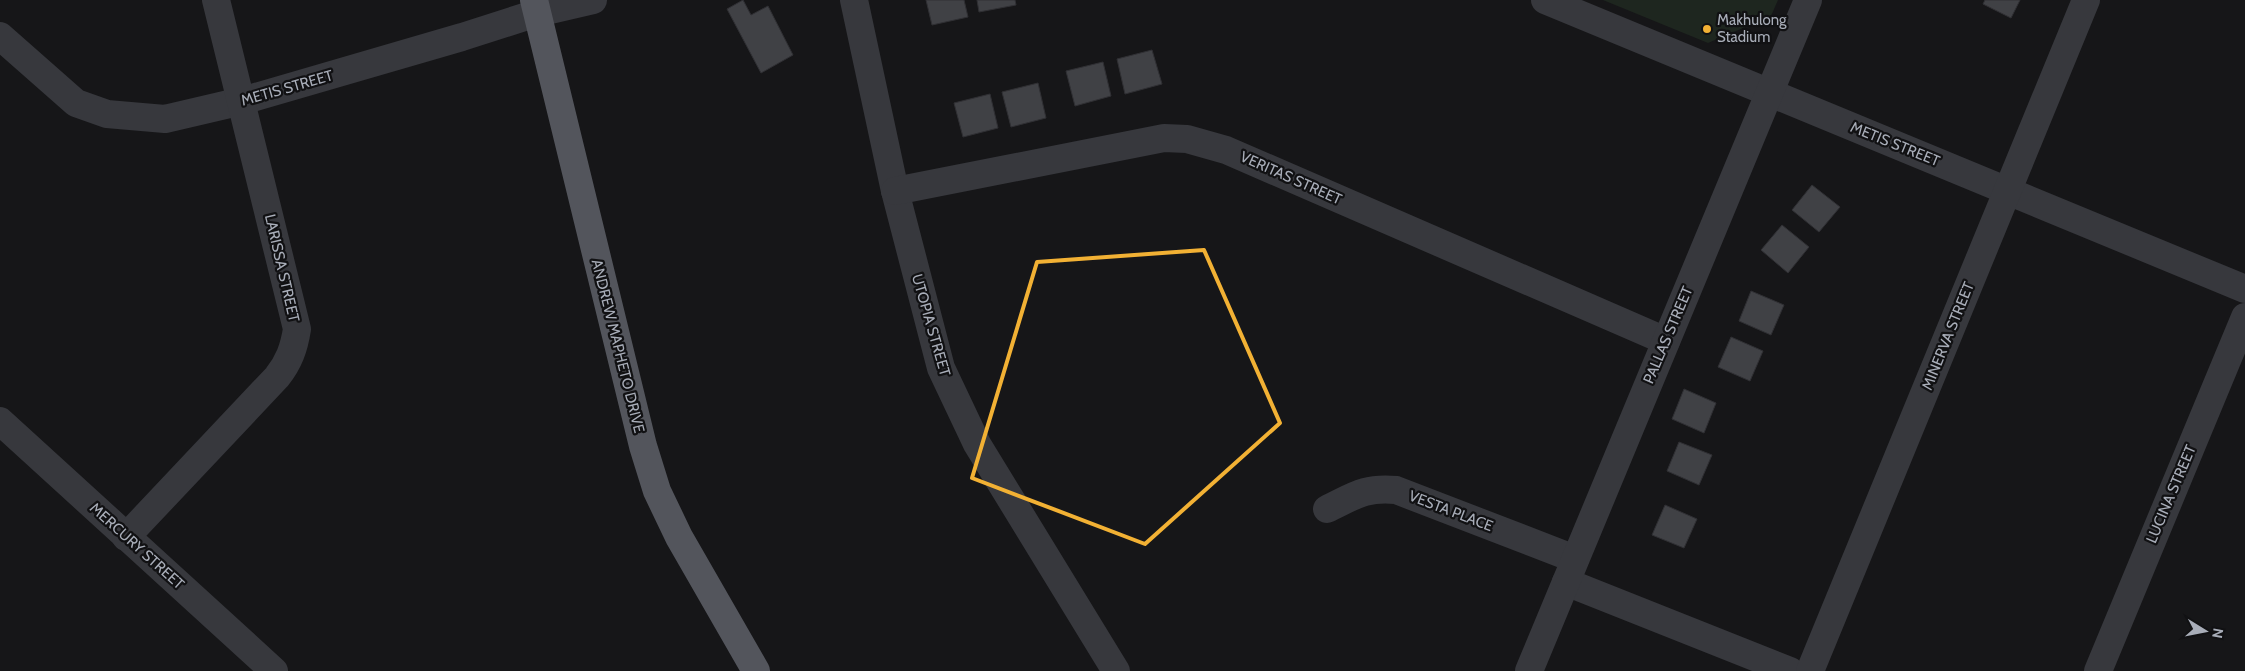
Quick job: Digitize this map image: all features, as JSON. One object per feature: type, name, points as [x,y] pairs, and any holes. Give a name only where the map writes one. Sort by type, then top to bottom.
[{"type":"main road","name":"ANDREW MAPHETO DRIVE","points":[[535,6],[643,446],[657,491],[679,537],[756,671]]},
{"type":"street","name":"LARISSA STREET","points":[[126,537],[277,377],[287,364],[294,346],[297,329],[216,0]]},
{"type":"street","name":"METIS STREET","points":[[0,36],[76,103],[107,114],[165,119],[242,101],[462,37],[535,6],[593,0]]},
{"type":"street","name":"UTOPIA STREET","points":[[854,0],[895,190],[941,368],[977,444],[1116,671]]},
{"type":"street","name":"METIS STREET","points":[[1545,0],[2245,289]]},
{"type":"street","name":"PALLAS STREET","points":[[1529,671],[1808,0]]},
{"type":"street","name":"MINERVA STREET","points":[[1810,671],[2086,0]]},
{"type":"street","name":"VERITAS STREET","points":[[895,190],[1164,138],[1187,139],[1226,150],[1666,341]]},
{"type":"street","name":"LUCINA STREET","points":[[2098,671],[2245,317]]},
{"type":"street","name":"MERCURY STREET","points":[[0,421],[274,671]]},
{"type":"street","name":"VESTA PLACE","points":[[1327,509],[1363,491],[1378,488],[1396,490],[1790,671]]},
{"type":"highlighted area","points":[[1204,250],[1280,423],[1145,544],[972,478],[1037,262]]},
{"type":"shaded area","name":"Makhulong Stadium","points":[[1603,0],[1778,0],[1771,16],[1708,43]]},
{"type":"building","points":[[743,0],[751,15],[768,6],[793,55],[761,73],[727,9]]},
{"type":"building","points":[[926,0],[964,0],[968,17],[932,25]]},
{"type":"building","points":[[977,0],[1015,0],[1016,5],[979,12]]},
{"type":"building","points":[[1985,0],[2020,0],[2011,18],[1983,4]]},
{"type":"building","points":[[1152,50],[1162,84],[1125,94],[1117,59]]},
{"type":"building","points":[[1103,62],[1111,96],[1075,106],[1066,71]]},
{"type":"building","points":[[1038,83],[1046,118],[1011,127],[1002,92]]},
{"type":"building","points":[[990,94],[998,128],[963,137],[954,103]]},
{"type":"building","points":[[1812,185],[1840,207],[1819,232],[1792,210]]},
{"type":"building","points":[[1782,225],[1809,247],[1788,273],[1761,250]]},
{"type":"building","points":[[1751,291],[1784,305],[1771,335],[1739,321]]},
{"type":"building","points":[[1731,337],[1763,351],[1750,381],[1718,367]]},
{"type":"building","points":[[1684,389],[1716,403],[1704,433],[1672,419]]},
{"type":"building","points":[[1679,442],[1712,455],[1699,485],[1667,471]]},
{"type":"building","points":[[1665,505],[1697,519],[1684,548],[1652,535]]},
{"type":"place","name":"Makhulong Stadium","points":[[1707,29]]}]
